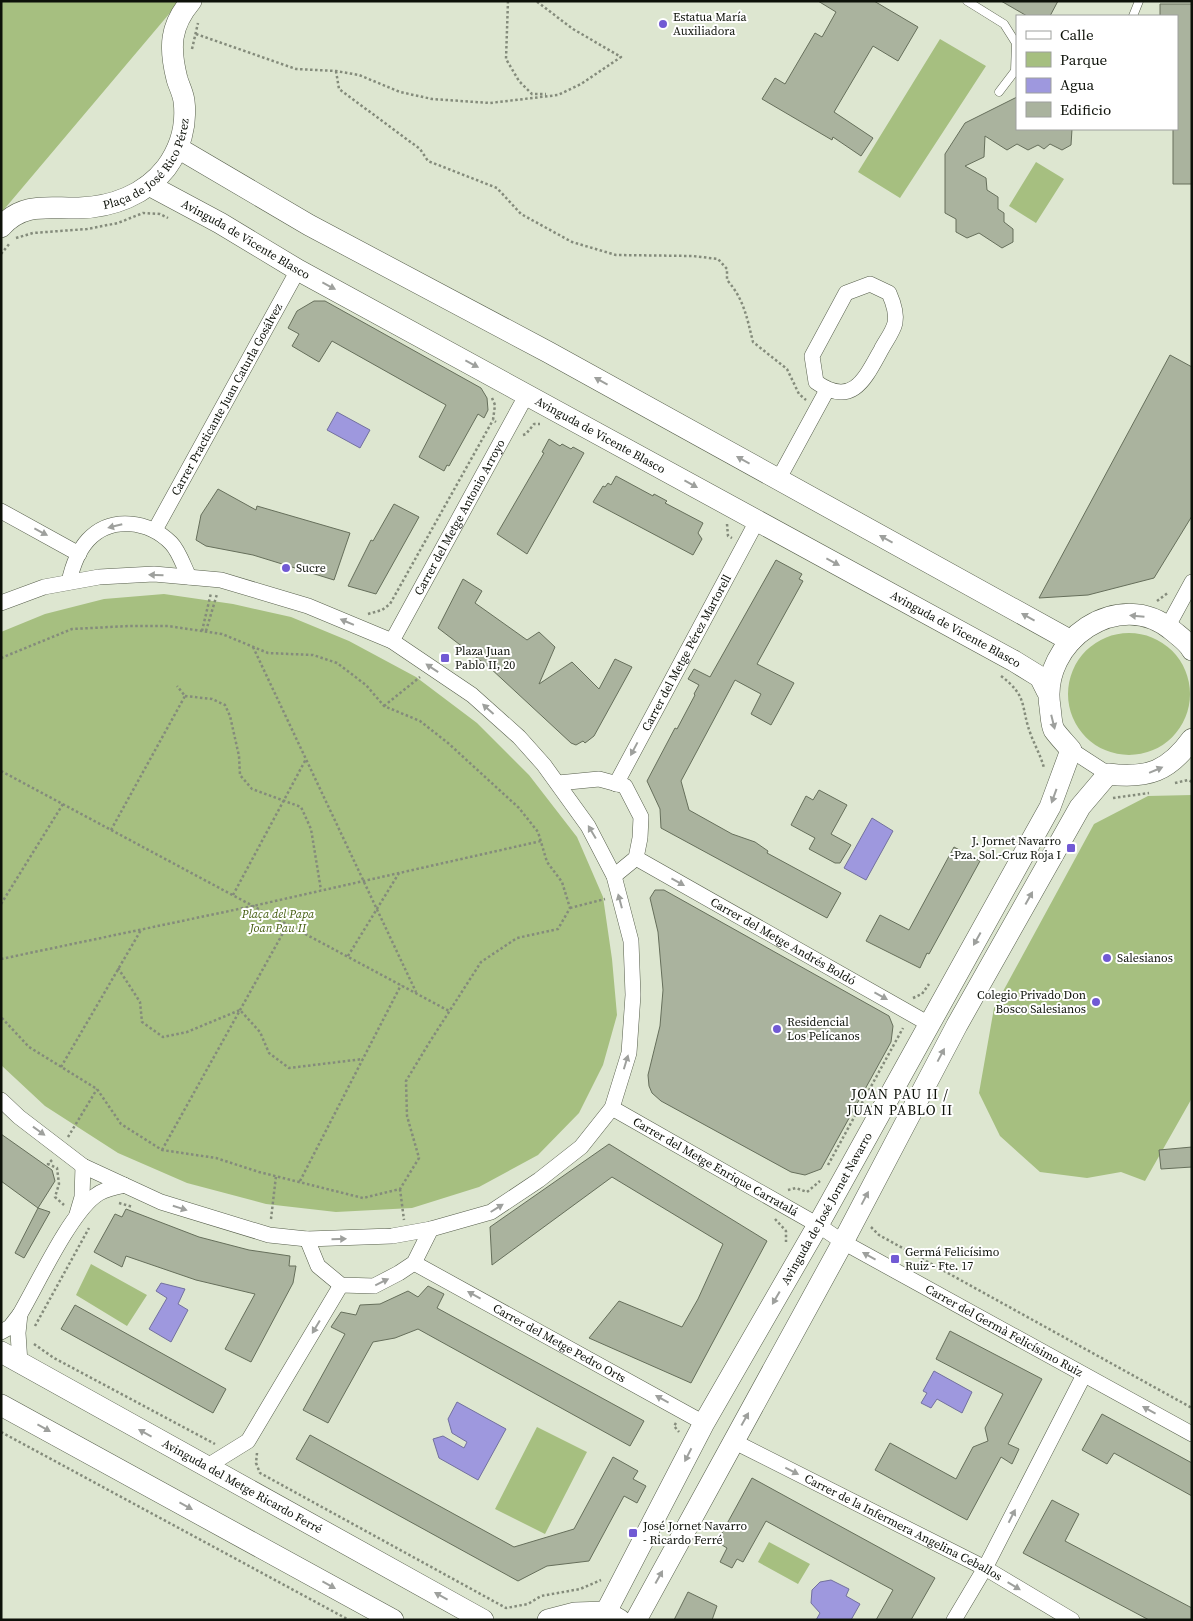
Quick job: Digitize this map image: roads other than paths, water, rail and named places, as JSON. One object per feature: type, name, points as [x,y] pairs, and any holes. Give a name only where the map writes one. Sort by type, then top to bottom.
[{"type":"street","name":"Plaça de José Rico Pérez","points":[[2,226],[19,214],[38,207],[77,208],[104,206],[127,199],[149,186],[166,168],[178,148],[184,130],[184,100],[172,54],[172,34],[190,11]]},
{"type":"street","points":[[178,148],[309,225],[548,352],[1071,640]]},
{"type":"street","name":"Avinguda de Vicente Blasco","points":[[149,186],[220,223],[298,270],[1014,660],[1040,677],[1047,691]]},
{"type":"street","name":"Carrer Practicante Juan Caturla Gosálvez","points":[[155,530],[298,270]]},
{"type":"street","points":[[870,284],[889,293],[894,306],[895,324],[865,380],[852,390],[837,392],[827,390],[816,382],[812,356],[846,293],[870,284]]},
{"type":"street","points":[[778,480],[827,390]]},
{"type":"street","name":"Carrer del Metge Antonio Arroyo","points":[[392,641],[527,394]]},
{"type":"street","points":[[1,511],[79,554]]},
{"type":"street","name":"Carrer del Metge Pérez Martorell","points":[[616,784],[757,521]]},
{"type":"street","points":[[69,582],[79,554],[88,540],[108,528],[130,522],[155,530],[173,545],[189,578]]},
{"type":"street","points":[[1,603],[44,587],[100,578],[154,574],[218,580],[308,606],[392,641],[472,695],[519,737],[558,783],[588,826],[614,876],[631,941],[633,995],[629,1053],[612,1108],[580,1146],[539,1180],[491,1212],[406,1234],[370,1238],[307,1239],[269,1235],[161,1202],[83,1166],[62,1148],[19,1117],[1,1100]]},
{"type":"street","points":[[1168,626],[1192,582]]},
{"type":"street","points":[[1192,650],[1190,645],[1168,626],[1148,617],[1122,615],[1089,624],[1071,640],[1057,659],[1047,691],[1053,728],[1071,750],[1108,774],[1124,776],[1154,773],[1185,761],[1192,739]]},
{"type":"street","name":"Avinguda de José Jornet Navarro","points":[[613,1616],[704,1423],[818,1225],[1050,807],[1071,750]]},
{"type":"street","points":[[636,1620],[843,1242],[957,1025],[1080,807],[1108,774]]},
{"type":"street","points":[[558,783],[599,779],[625,786],[640,817],[640,838],[636,858],[614,876]]},
{"type":"street","name":"Carrer del Metge Andrés Boldó","points":[[636,858],[929,1024]]},
{"type":"street","name":"Carrer del Metge Enrique Carratalá","points":[[612,1108],[818,1225]]},
{"type":"street","points":[[1,1332],[10,1327],[20,1314],[75,1218],[82,1197],[83,1166]]},
{"type":"street","points":[[75,1218],[103,1190],[124,1185]]},
{"type":"street","name":"Carrer del Germà Felicísimo Ruiz","points":[[818,1225],[843,1242],[1192,1434]]},
{"type":"street","points":[[307,1239],[318,1266],[342,1285],[374,1286],[414,1263],[431,1229]]},
{"type":"street","name":"Carrer del Metge Pedro Orts","points":[[414,1263],[704,1423]]},
{"type":"street","points":[[206,1467],[248,1441],[342,1285]]},
{"type":"street","points":[[20,1314],[18,1333],[20,1363]]},
{"type":"street","name":"Avinguda del Metge Ricardo Ferré","points":[[1,1352],[483,1620]]},
{"type":"street","points":[[954,1620],[985,1568],[1084,1375]]},
{"type":"street","points":[[1,1405],[393,1620]]},
{"type":"street","name":"Carrer de la Infermera Angelina Ceballos","points":[[733,1441],[985,1568],[1072,1620]]},
{"type":"street","points":[[548,1620],[575,1613],[613,1616]]},
{"type":"lane","points":[[967,1],[1004,24],[1016,43],[1015,71],[999,92]]},
{"type":"lane","points":[[1132,15],[1139,1]]},
{"type":"water","points":[[337,412],[370,430],[360,448],[327,430]]},
{"type":"water","points":[[872,818],[893,831],[866,880],[844,868]]},
{"type":"water","points":[[161,1283],[185,1289],[178,1304],[188,1310],[171,1342],[149,1329],[167,1298],[156,1291]]},
{"type":"water","points":[[934,1371],[972,1392],[962,1413],[937,1399],[931,1408],[921,1403],[927,1393],[923,1391]]},
{"type":"water","points":[[457,1402],[506,1429],[478,1480],[439,1458],[433,1439],[443,1436],[464,1448],[467,1442],[452,1433],[448,1419]]},
{"type":"water","points":[[831,1580],[849,1589],[846,1596],[860,1604],[851,1620],[816,1620],[820,1613],[811,1603],[812,1590],[820,1582]]},
{"type":"place","name":"Estatua María Auxiliadora","points":[[663,24]]},
{"type":"place","name":"Sucre","points":[[286,568]]},
{"type":"place","name":"Plaza Juan Pablo II, 20","points":[[445,658]]},
{"type":"place","name":"J. Jornet Navarro -Pza. Sol.-Cruz Roja I","points":[[1071,848]]},
{"type":"place","name":"Salesianos","points":[[1107,958]]},
{"type":"place","name":"Colegio Privado Don Bosco Salesianos","points":[[1096,1002]]},
{"type":"place","name":"Residencial Los Pelícanos","points":[[777,1029]]},
{"type":"place","name":"Germá Felicísimo Ruiz - Fte. 17","points":[[895,1259]]},
{"type":"place","name":"José Jornet Navarro - Ricardo Ferré","points":[[633,1533]]},
{"type":"district","name":"JOAN PAU II / JUAN PABLO II","points":[[900,1102]]},
{"type":"park label","name":"Plaça del Papa Joan Pau II","points":[[278,921]]}]
